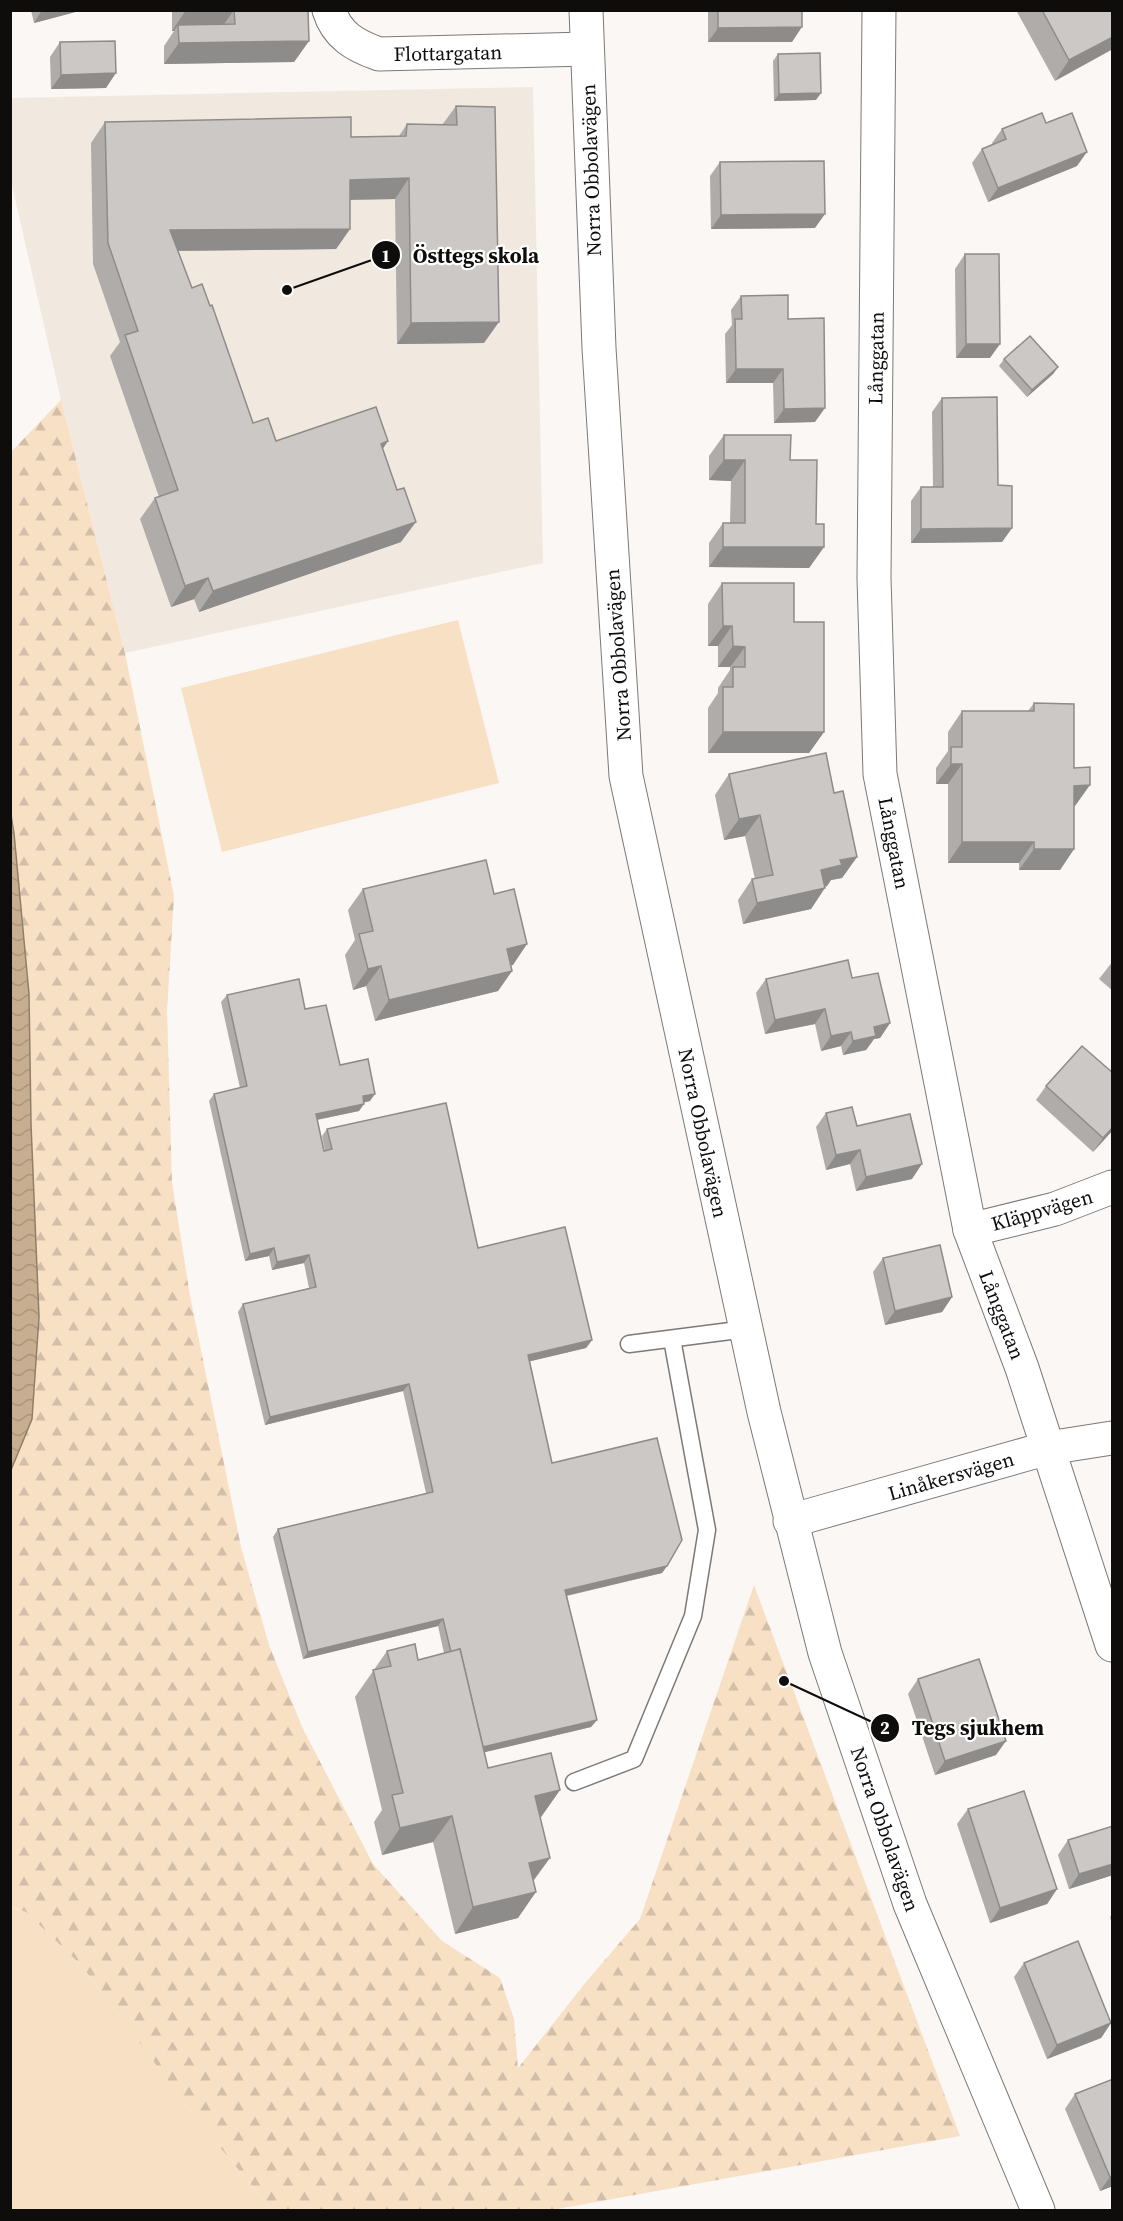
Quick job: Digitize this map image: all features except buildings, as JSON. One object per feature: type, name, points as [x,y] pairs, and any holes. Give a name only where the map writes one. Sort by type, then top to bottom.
[{"type":"street","name":"Flottargatan","points":[[329,10],[332,22],[344,36],[360,48],[380,54],[587,49]]},
{"type":"street","name":"Norra Obbolavägen","points":[[586,10],[598,348],[626,776],[746,1329],[790,1521],[825,1653],[910,1904],[1038,2211]]},
{"type":"street","name":"Långgatan","points":[[879,10],[874,578],[880,774],[970,1230],[1022,1368],[1113,1645]]},
{"type":"street","name":"Kläppvägen","points":[[970,1230],[1055,1209],[1113,1186]]},
{"type":"street","name":"Linåkersvägen","points":[[790,1521],[1047,1448],[1113,1438]]},
{"type":"lane","points":[[629,1344],[746,1329]]},
{"type":"lane","points":[[574,1782],[634,1759],[693,1616],[707,1530],[672,1339]]},
{"type":"shaded area","points":[[533,87],[543,563],[125,653],[61,400],[11,181],[10,98]]},
{"type":"green space","points":[[61,400],[125,653],[174,896],[167,1011],[172,1182],[190,1296],[241,1547],[269,1645],[302,1727],[373,1864],[442,1941],[500,1978],[514,2019],[518,2068],[586,1982],[640,1919],[754,1585],[960,2136],[552,2210],[272,2210],[199,2122],[81,1965],[26,1912],[11,1907],[10,1470],[32,1419],[39,1317],[31,1124],[29,994],[14,833],[10,815],[10,453]]},
{"type":"green space","points":[[458,620],[499,783],[222,852],[181,688]]},
{"type":"green space","points":[[10,1907],[26,1912],[81,1965],[199,2122],[272,2210],[11,2210]]},
{"type":"water","points":[[11,815],[29,994],[31,1124],[39,1317],[32,1419],[11,1470]]},
{"type":"place","name":"Östtegs skola","points":[[287,290]]},
{"type":"place","name":"Tegs sjukhem","points":[[784,1681]]}]
